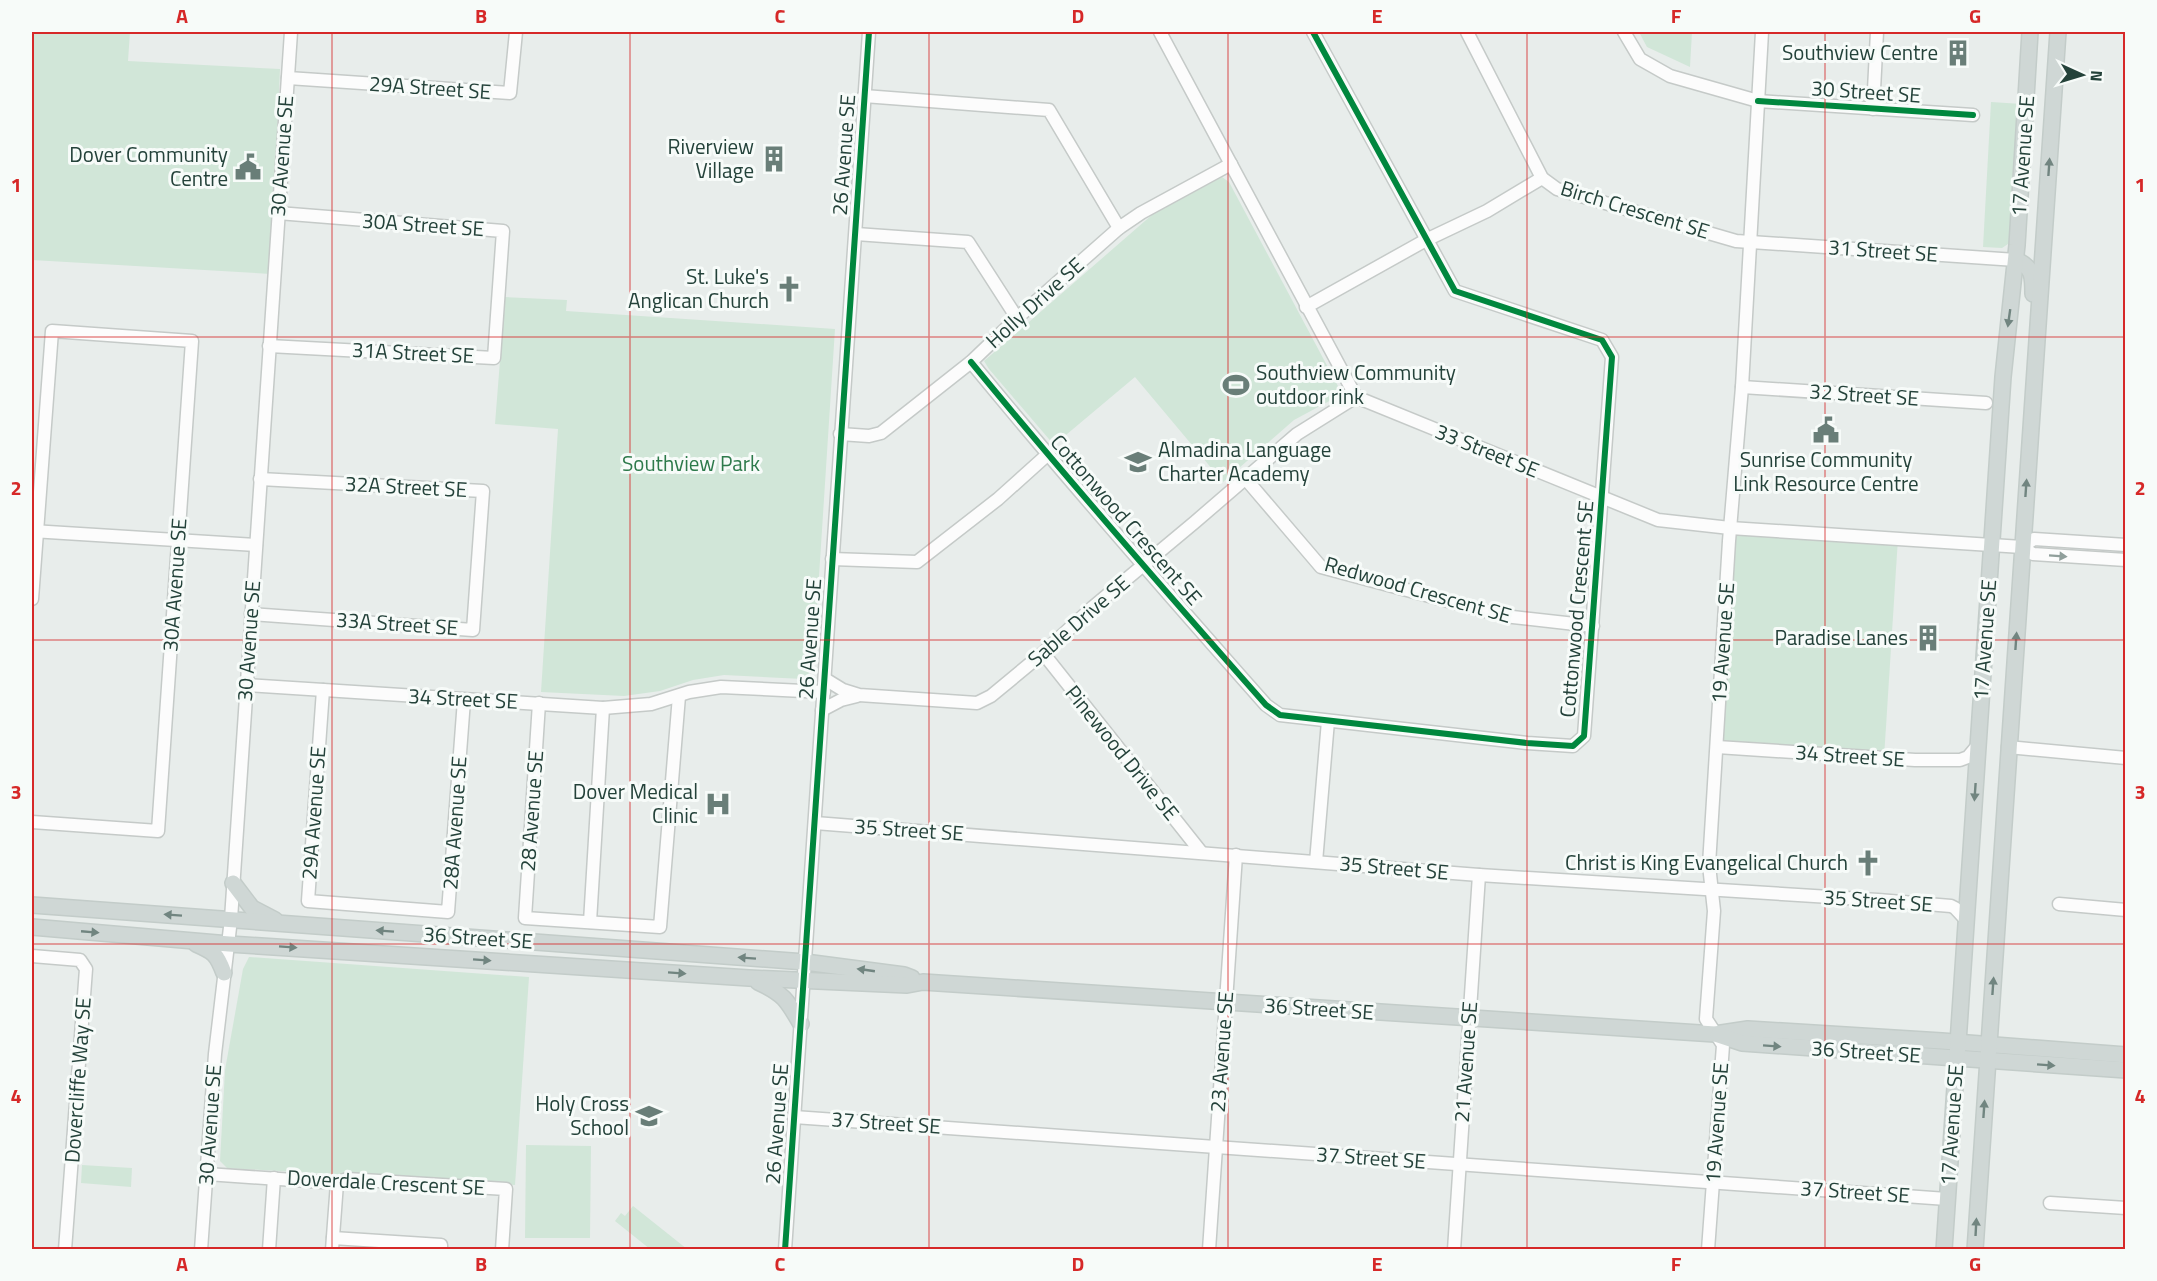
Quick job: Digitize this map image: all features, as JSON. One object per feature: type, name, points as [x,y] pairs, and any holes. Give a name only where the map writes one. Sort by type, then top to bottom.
[{"type":"main road","name":"17 Avenue SE","points":[[1944,1250],[2006,341],[2016,260],[2030,32]]},
{"type":"main road","name":"17 Avenue SE","points":[[1975,1250],[2058,32]]},
{"type":"main road","points":[[2016,260],[2026,264],[2033,279],[2030,335],[2036,351]]},
{"type":"main road","points":[[233,883],[252,908],[280,923]]},
{"type":"main road","name":"36 Street SE","points":[[32,905],[805,962],[904,975],[923,982]]},
{"type":"main road","name":"36 Street SE","points":[[32,927],[229,944],[749,978],[907,985],[923,982],[1715,1034],[1748,1029],[2126,1055]]},
{"type":"main road","points":[[188,940],[212,951],[219,958],[224,973]]},
{"type":"main road","points":[[749,978],[776,990],[786,998],[801,1024]]},
{"type":"main road","name":"36 Street SE","points":[[1715,1034],[1742,1043],[2126,1070]]},
{"type":"street","name":"30 Avenue SE","points":[[201,1250],[215,1054],[231,919],[291,32]]},
{"type":"street","name":"29A Street SE","points":[[288,78],[510,93],[516,32]]},
{"type":"street","name":"26 Avenue SE","points":[[785,1250],[869,32]]},
{"type":"street","points":[[1160,32],[1356,397]]},
{"type":"street","name":"Cottonwood Crescent SE","points":[[971,362],[1047,455],[1143,566],[1266,705],[1280,715],[1527,743],[1573,746],[1584,736],[1612,357],[1602,340],[1455,291],[1313,32]]},
{"type":"street","name":"Birch Crescent SE","points":[[1467,32],[1542,178],[1557,189],[1749,243]]},
{"type":"street","name":"30 Street SE","points":[[1624,32],[1640,59],[1670,76],[1758,101],[1973,115]]},
{"type":"street","name":"19 Avenue SE","points":[[1708,1250],[1723,1045],[1706,1019],[1714,912],[1709,865],[1730,528],[1742,387],[1762,32]]},
{"type":"street","points":[[1873,109],[1877,32]]},
{"type":"street","points":[[864,96],[1049,110],[1119,228]]},
{"type":"street","name":"Holly Drive SE","points":[[840,434],[869,436],[881,433],[971,362],[1119,228],[1141,213],[1231,164]]},
{"type":"street","points":[[1306,307],[1426,240],[1487,211],[1542,178]]},
{"type":"street","name":"30A Street SE","points":[[278,213],[503,231],[499,294]]},
{"type":"street","points":[[856,234],[968,242],[1017,318]]},
{"type":"street","name":"31 Street SE","points":[[1749,243],[2016,260]]},
{"type":"street","name":"31A Street SE","points":[[269,346],[494,358],[499,294]]},
{"type":"street","name":"30A Avenue SE","points":[[32,822],[158,831],[192,341],[51,331],[34,531]]},
{"type":"street","name":"32 Street SE","points":[[1742,387],[1986,403]]},
{"type":"street","name":"33 Street SE","points":[[1356,397],[1658,520],[1730,528],[2022,546]]},
{"type":"street","name":"Sable Drive SE","points":[[678,696],[722,687],[824,686],[859,695],[977,703],[991,696],[1043,653],[1297,434],[1356,397]]},
{"type":"street","points":[[832,559],[917,562],[998,499],[1047,455]]},
{"type":"street","name":"Redwood Crescent SE","points":[[1245,478],[1321,567],[1504,616],[1593,626]]},
{"type":"street","name":"32A Street SE","points":[[260,479],[483,491],[478,559]]},
{"type":"street","points":[[32,599],[34,531],[256,545]]},
{"type":"street","points":[[2126,545],[2034,539],[2022,546],[2033,554],[2126,560]]},
{"type":"street","name":"33A Street SE","points":[[251,614],[473,630],[478,559]]},
{"type":"street","name":"Pinewood Drive SE","points":[[1043,653],[1202,852]]},
{"type":"street","name":"34 Street SE","points":[[246,685],[603,708],[633,707],[678,696]]},
{"type":"street","name":"29A Avenue SE","points":[[323,690],[308,902],[377,906]]},
{"type":"street","name":"Sable Drive SE","points":[[822,710],[841,700],[859,695]]},
{"type":"street","points":[[603,708],[590,922],[660,927],[678,696]]},
{"type":"street","name":"28A Avenue SE","points":[[377,906],[448,912],[464,700]]},
{"type":"street","name":"28 Avenue SE","points":[[539,704],[525,918],[590,922]]},
{"type":"street","points":[[1316,862],[1328,721]]},
{"type":"street","name":"34 Street SE","points":[[1717,747],[1915,760],[1960,760],[1968,757],[1978,745]]},
{"type":"street","points":[[2008,747],[2126,758]]},
{"type":"street","name":"35 Street SE","points":[[815,822],[1479,875],[1951,906],[1967,921]]},
{"type":"street","name":"23 Avenue SE","points":[[1209,1250],[1236,855]]},
{"type":"street","name":"21 Avenue SE","points":[[1454,1250],[1479,875]]},
{"type":"street","points":[[2059,904],[2126,910]]},
{"type":"street","name":"Dovercliffe Way SE","points":[[32,956],[80,960],[86,969],[65,1250]]},
{"type":"street","name":"37 Street SE","points":[[794,1117],[1947,1199]]},
{"type":"street","name":"Doverdale Crescent SE","points":[[207,1174],[337,1183],[347,1179],[506,1189],[502,1250]]},
{"type":"street","points":[[269,1250],[274,1178]]},
{"type":"street","points":[[337,1183],[333,1244],[441,1245],[441,1250]]},
{"type":"street","points":[[2050,1203],[2126,1208]]},
{"type":"green space","points":[[32,32],[130,32],[128,61],[280,69],[271,274],[32,260]]},
{"type":"green space","points":[[1639,32],[1692,32],[1690,67],[1647,47]]},
{"type":"green space","points":[[1991,102],[2022,104],[2011,242],[2002,248],[1983,247]]},
{"type":"green space","points":[[1222,177],[1229,182],[1339,388],[1335,398],[1294,420],[1223,482],[1135,377],[1054,445],[984,361],[1153,214]]},
{"type":"green space","name":"Southview Park","points":[[505,297],[567,300],[566,311],[835,329],[813,669],[803,679],[724,675],[693,680],[660,691],[624,696],[541,692],[558,429],[495,424]]},
{"type":"green space","points":[[1730,528],[1898,538],[1884,758],[1717,747]]},
{"type":"green space","points":[[249,957],[529,977],[515,1185],[227,1168],[220,1161],[225,1070],[243,969]]},
{"type":"green space","points":[[526,1145],[591,1146],[590,1238],[525,1238]]},
{"type":"green space","points":[[82,1165],[132,1168],[131,1187],[81,1183]]},
{"type":"green space","points":[[633,1206],[687,1249],[650,1249],[615,1221],[621,1213],[625,1216]]},
{"type":"cycle path","points":[[785,1250],[869,32]]},
{"type":"cycle path","points":[[971,362],[1191,620],[1266,705],[1280,715],[1527,743],[1573,746],[1584,736],[1612,357],[1602,340],[1455,291],[1313,32]]},
{"type":"cycle path","points":[[1758,101],[1973,115]]},
{"type":"place","name":"Southview Centre","points":[[1958,53]]},
{"type":"place","name":"Riverview Village","points":[[774,159]]},
{"type":"place","name":"Dover Community Centre","points":[[248,167]]},
{"type":"place","name":"St. Luke's Anglican Church","points":[[789,289]]},
{"type":"place","name":"Southview Community outdoor rink","points":[[1236,385]]},
{"type":"place","name":"Sunrise Community Link Resource Centre","points":[[1826,430]]},
{"type":"place","name":"Almadina Language Charter Academy","points":[[1138,462]]},
{"type":"place","name":"Paradise Lanes","points":[[1928,638]]},
{"type":"place","name":"Dover Medical Clinic","points":[[718,804]]},
{"type":"place","name":"Christ is King Evangelical Church","points":[[1868,863]]},
{"type":"place","name":"Holy Cross School","points":[[649,1116]]}]
